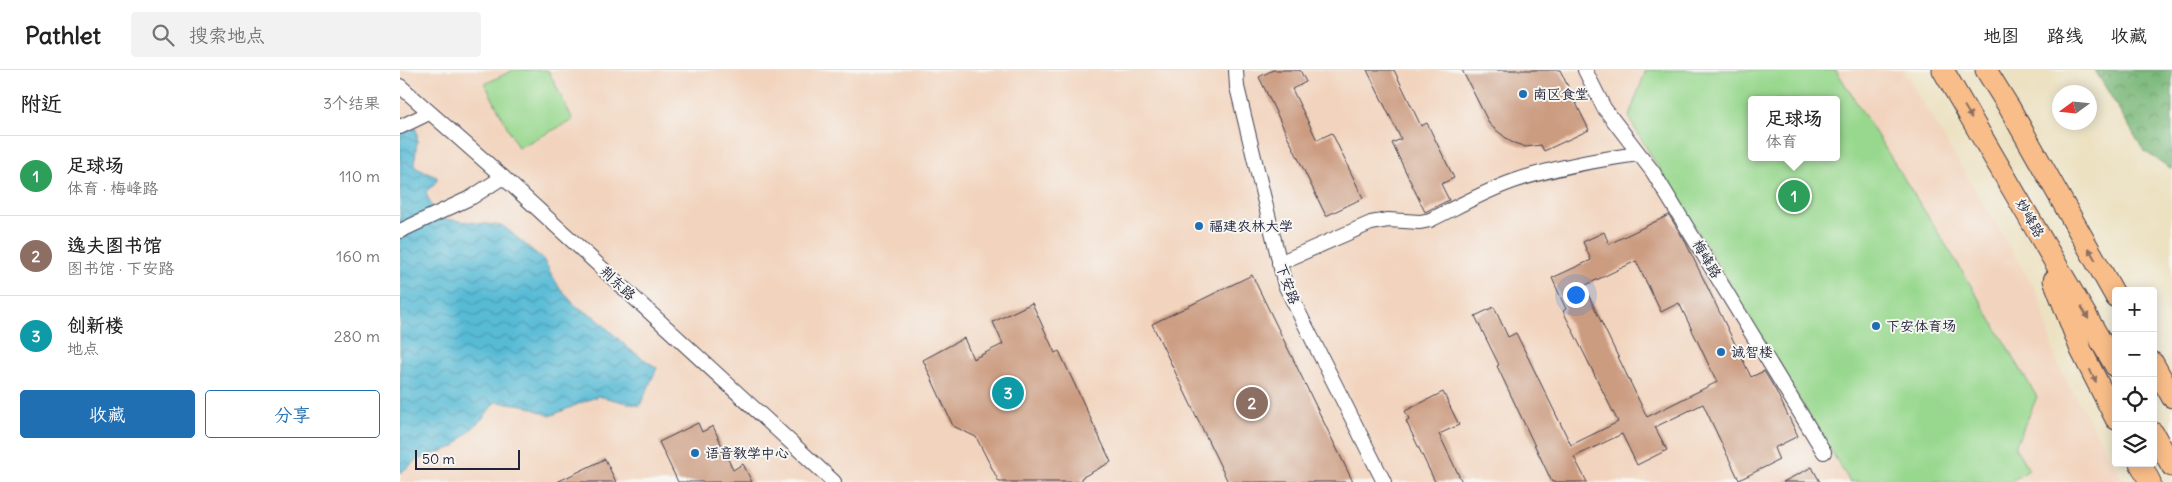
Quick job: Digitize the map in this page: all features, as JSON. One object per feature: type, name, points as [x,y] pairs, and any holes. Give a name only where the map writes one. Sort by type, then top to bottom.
[{"type":"main road","name":"妙峰路","points":[[1943,70],[2112,360]]},
{"type":"main road","points":[[1986,70],[2112,289]]},
{"type":"main road","points":[[2038,232],[2072,330],[2112,411]]},
{"type":"main road","points":[[2157,370],[2172,396]]},
{"type":"main road","points":[[2157,440],[2172,466]]},
{"type":"main road","points":[[2142,467],[2150,482]]},
{"type":"street","name":"下安路","points":[[1236,70],[1237,87],[1285,285],[1384,482]]},
{"type":"street","name":"梅峰路","points":[[1584,70],[1604,108],[1665,190],[1824,452]]},
{"type":"street","name":"荆东路","points":[[400,86],[504,177],[834,482]]},
{"type":"street","points":[[400,126],[429,113]]},
{"type":"street","points":[[1279,263],[1371,223],[1388,220],[1420,222],[1430,220],[1499,187],[1528,176],[1584,161],[1638,154]]},
{"type":"street","points":[[400,230],[472,197],[504,177]]},
{"type":"shaded area","name":"福建农林大学","points":[[400,70],[1903,70],[2039,296],[2053,352],[2062,373],[2112,461],[2112,467],[2115,467],[2124,482],[400,482]]},
{"type":"green space","points":[[513,70],[548,70],[573,120],[518,148],[485,84]]},
{"type":"green space","name":"下安体育场","points":[[1646,70],[1836,70],[1961,269],[2037,397],[2015,447],[2029,470],[2010,482],[1850,482],[1635,129],[1629,116]]},
{"type":"green space","points":[[2095,70],[2172,70],[2172,169],[2144,151]]},
{"type":"water","points":[[413,128],[416,129],[417,134],[416,168],[437,177],[437,181],[426,192],[436,218],[503,226],[543,259],[560,289],[576,306],[595,317],[629,349],[657,368],[640,406],[598,396],[550,416],[524,405],[495,402],[482,419],[454,447],[417,460],[400,473],[400,134]]},
{"type":"building","points":[[1273,70],[1300,70],[1306,82],[1292,89],[1317,140],[1332,133],[1363,198],[1326,216],[1259,77]]},
{"type":"building","points":[[1367,70],[1394,70],[1421,126],[1427,123],[1454,178],[1441,184],[1449,200],[1425,212],[1392,143],[1401,139]]},
{"type":"building","name":"南区食堂","points":[[1462,70],[1560,70],[1589,130],[1544,151],[1541,145],[1526,147],[1511,142],[1490,125]]},
{"type":"building","name":"诚智楼","points":[[1669,215],[1686,243],[1751,377],[1764,371],[1798,436],[1774,448],[1779,460],[1739,480],[1703,404],[1655,427],[1667,450],[1637,465],[1622,434],[1574,457],[1587,482],[1552,482],[1475,316],[1494,307],[1508,337],[1516,333],[1571,445],[1618,422],[1563,311],[1566,309],[1552,278],[1591,260],[1583,242],[1604,232],[1609,244]],"holes":[[[1636,261],[1661,312],[1679,303],[1717,382],[1647,417],[1584,286]]]},
{"type":"building","points":[[1252,275],[1353,482],[1228,482],[1152,324]]},
{"type":"building","points":[[1032,303],[1055,353],[1059,351],[1111,462],[1081,478],[1083,482],[999,482],[976,437],[953,426],[923,360],[964,338],[973,359],[1003,344],[993,322]]},
{"type":"building","points":[[1443,392],[1459,425],[1439,434],[1462,482],[1435,482],[1406,421],[1409,419],[1405,411]]},
{"type":"building","name":"语音教学中心","points":[[698,423],[702,432],[713,426],[733,470],[743,464],[752,482],[678,482],[659,442]]},
{"type":"building","points":[[605,459],[616,482],[557,482]]},
{"type":"building","points":[[1812,467],[1820,482],[1783,482]]},
{"type":"place","name":"南区食堂","points":[[1523,94]]},
{"type":"place","name":"足球场","points":[[1794,196]]},
{"type":"place","name":"福建农林大学","points":[[1199,226]]},
{"type":"place","name":"下安体育场","points":[[1876,326]]},
{"type":"place","name":"诚智楼","points":[[1721,352]]},
{"type":"place","name":"创新楼","points":[[1008,393]]},
{"type":"place","name":"逸夫图书馆","points":[[1252,403]]},
{"type":"place","name":"语音教学中心","points":[[695,453]]}]
